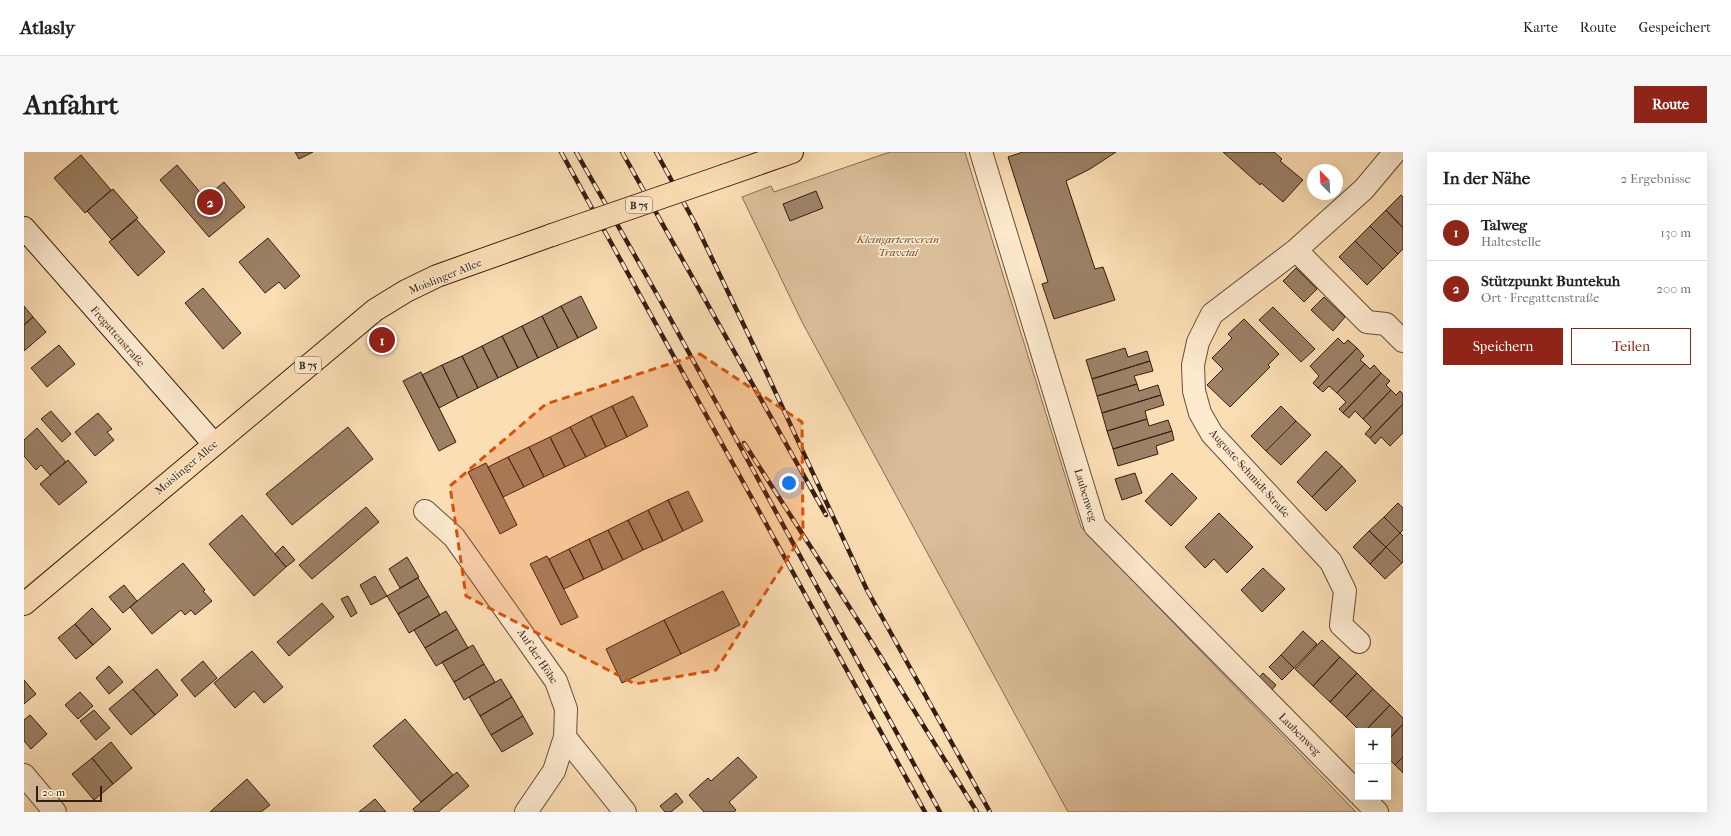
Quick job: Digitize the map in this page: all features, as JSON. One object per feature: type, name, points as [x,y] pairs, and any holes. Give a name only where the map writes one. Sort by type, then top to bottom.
[{"type":"main road","name":"Moislinger Allee","points":[[24,604],[368,316],[406,292],[437,276],[792,152]]},
{"type":"street","name":"Laubenweg","points":[[981,152],[1095,526],[1355,790]]},
{"type":"street","name":"Auguste-Schmidt-Straße","points":[[1359,642],[1341,625],[1345,591],[1331,562],[1212,434],[1200,413],[1194,391],[1193,365],[1198,342],[1212,314],[1296,250],[1364,189],[1395,152]]},
{"type":"street","name":"Fregattenstraße","points":[[24,228],[214,444]]},
{"type":"street","points":[[1296,250],[1367,322],[1386,324],[1403,341]]},
{"type":"street","name":"Auf der Höhe","points":[[425,511],[454,536],[556,681],[566,709],[565,737],[554,771],[526,812]]},
{"type":"street","points":[[565,737],[625,812]]},
{"type":"street","points":[[24,775],[55,812]]},
{"type":"street","points":[[1365,800],[1377,812]]},
{"type":"highlighted area","points":[[700,354],[802,422],[803,534],[716,670],[635,684],[466,596],[450,486],[546,404]]},
{"type":"green space","name":"Kleingartenverein Travetal","points":[[890,152],[965,152],[1081,527],[1356,812],[1068,812],[802,322],[742,197],[771,186],[774,192]]},
{"type":"building","points":[[295,152],[313,152],[299,159]]},
{"type":"building","points":[[1023,152],[1116,152],[1090,169],[1066,181],[1095,269],[1103,267],[1115,300],[1054,319],[1042,284],[1048,282],[1008,157]]},
{"type":"building","points":[[1223,152],[1274,152],[1282,159],[1280,161],[1303,180],[1283,202],[1261,183],[1260,185]]},
{"type":"building","points":[[81,155],[111,190],[85,213],[54,178]]},
{"type":"building","points":[[177,165],[205,198],[224,182],[245,207],[209,237],[160,180]]},
{"type":"building","points":[[113,189],[138,218],[112,240],[87,211]]},
{"type":"building","points":[[816,191],[823,208],[790,221],[783,204]]},
{"type":"building","points":[[1401,195],[1403,197],[1403,228],[1386,210]]},
{"type":"building","points":[[1386,210],[1403,228],[1403,249],[1398,254],[1370,226]]},
{"type":"building","points":[[136,219],[165,252],[138,276],[109,242]]},
{"type":"building","points":[[1370,226],[1398,254],[1383,269],[1355,241]]},
{"type":"building","points":[[268,238],[300,276],[285,289],[279,282],[265,293],[239,262]]},
{"type":"building","points":[[1355,241],[1383,269],[1367,285],[1339,257]]},
{"type":"building","points":[[1296,268],[1317,289],[1304,302],[1283,281]]},
{"type":"building","points":[[203,288],[241,333],[223,349],[185,303]]},
{"type":"building","points":[[581,296],[597,328],[578,338],[561,306]]},
{"type":"building","points":[[1324,297],[1345,317],[1333,331],[1311,310]]},
{"type":"building","points":[[24,306],[33,317],[24,325]]},
{"type":"building","points":[[561,306],[578,338],[558,348],[542,316]]},
{"type":"building","points":[[1273,307],[1315,349],[1301,362],[1259,320]]},
{"type":"building","points":[[542,316],[558,348],[538,358],[522,326]]},
{"type":"building","points":[[33,317],[46,332],[24,351],[24,325]]},
{"type":"building","points":[[1244,319],[1279,354],[1268,365],[1270,367],[1230,407],[1207,385],[1223,369],[1212,358],[1232,338],[1228,334]]},
{"type":"building","points":[[522,326],[538,358],[518,368],[502,336]]},
{"type":"building","points":[[502,336],[518,368],[498,378],[482,346]]},
{"type":"building","points":[[1338,338],[1344,344],[1348,340],[1357,348],[1318,388],[1313,383],[1319,376],[1310,366]]},
{"type":"building","points":[[59,345],[75,364],[47,387],[31,368]]},
{"type":"building","points":[[482,346],[498,378],[478,388],[462,356]]},
{"type":"building","points":[[1125,348],[1128,357],[1147,351],[1150,361],[1092,379],[1086,360]]},
{"type":"building","points":[[1357,348],[1364,356],[1360,360],[1365,364],[1337,393],[1329,386],[1323,392],[1318,388]]},
{"type":"building","points":[[462,356],[478,388],[458,398],[442,365]]},
{"type":"building","points":[[1150,361],[1153,371],[1134,376],[1137,384],[1097,396],[1092,379]]},
{"type":"building","points":[[1365,364],[1370,369],[1374,365],[1381,373],[1343,413],[1339,409],[1346,402],[1337,393]]},
{"type":"building","points":[[442,365],[458,398],[439,408],[422,375]]},
{"type":"building","points":[[421,372],[456,442],[439,451],[403,381]]},
{"type":"building","points":[[1381,373],[1390,381],[1386,385],[1391,390],[1363,419],[1355,411],[1349,418],[1343,413]]},
{"type":"building","points":[[1137,384],[1139,391],[1158,385],[1161,395],[1102,413],[1097,396]]},
{"type":"building","points":[[1391,390],[1396,395],[1400,391],[1403,394],[1403,404],[1370,438],[1365,434],[1371,427],[1363,419]]},
{"type":"building","points":[[1161,395],[1164,405],[1145,411],[1147,419],[1107,431],[1102,413]]},
{"type":"building","points":[[633,396],[648,426],[627,437],[612,406]]},
{"type":"building","points":[[1403,404],[1403,433],[1390,446],[1381,437],[1375,444],[1370,438]]},
{"type":"building","points":[[612,406],[627,437],[606,447],[591,416]]},
{"type":"building","points":[[1281,406],[1296,421],[1266,451],[1251,436]]},
{"type":"building","points":[[51,411],[71,434],[62,442],[41,419]]},
{"type":"building","points":[[98,413],[112,429],[107,432],[114,440],[95,456],[75,432]]},
{"type":"building","points":[[591,416],[606,447],[586,457],[570,427]]},
{"type":"building","points":[[1147,419],[1149,426],[1168,420],[1172,431],[1113,449],[1107,431]]},
{"type":"building","points":[[1296,421],[1311,435],[1281,465],[1266,451]]},
{"type":"building","points":[[348,427],[373,459],[292,525],[266,494]]},
{"type":"building","points":[[570,427],[586,457],[565,467],[550,437]]},
{"type":"building","points":[[37,428],[66,462],[50,475],[41,465],[36,470],[24,456],[24,440]]},
{"type":"building","points":[[1172,431],[1174,440],[1156,446],[1158,454],[1118,466],[1113,449]]},
{"type":"building","points":[[550,437],[565,467],[544,477],[529,447]]},
{"type":"building","points":[[529,447],[544,477],[524,487],[508,457]]},
{"type":"building","points":[[1326,451],[1342,466],[1312,497],[1297,482]]},
{"type":"building","points":[[508,457],[524,487],[503,497],[488,467]]},
{"type":"building","points":[[68,460],[87,482],[59,505],[40,484]]},
{"type":"building","points":[[486,463],[517,525],[500,534],[468,472]]},
{"type":"building","points":[[1342,466],[1356,481],[1326,511],[1312,497]]},
{"type":"building","points":[[1135,473],[1142,493],[1122,500],[1115,479]]},
{"type":"building","points":[[1172,473],[1197,498],[1171,526],[1145,501]]},
{"type":"building","points":[[688,491],[703,521],[683,531],[668,500]]},
{"type":"building","points":[[668,500],[683,531],[663,541],[648,510]]},
{"type":"building","points":[[1398,503],[1403,508],[1403,530],[1400,533],[1384,517]]},
{"type":"building","points":[[366,507],[379,522],[312,579],[299,565]]},
{"type":"building","points":[[648,510],[663,541],[643,550],[628,520]]},
{"type":"building","points":[[1219,513],[1253,547],[1227,573],[1214,559],[1205,568],[1185,547]]},
{"type":"building","points":[[242,515],[286,567],[254,596],[209,544]]},
{"type":"building","points":[[1384,517],[1400,533],[1386,547],[1369,531]]},
{"type":"building","points":[[628,520],[643,550],[623,560],[608,530]]},
{"type":"building","points":[[608,530],[623,560],[603,570],[589,539]]},
{"type":"building","points":[[1369,531],[1386,547],[1370,564],[1353,547]]},
{"type":"building","points":[[1400,533],[1403,536],[1402,563],[1386,547]]},
{"type":"building","points":[[589,539],[603,570],[584,579],[569,549]]},
{"type":"building","points":[[283,546],[295,560],[286,567],[275,554]]},
{"type":"building","points":[[1386,547],[1402,563],[1385,579],[1370,564]]},
{"type":"building","points":[[569,549],[584,579],[564,589],[549,559]]},
{"type":"building","points":[[547,556],[578,617],[561,625],[530,564]]},
{"type":"building","points":[[407,557],[419,577],[400,588],[389,569]]},
{"type":"building","points":[[183,563],[212,601],[195,615],[191,610],[185,615],[181,610],[152,634],[130,607]]},
{"type":"building","points":[[1263,568],[1285,589],[1262,612],[1241,590]]},
{"type":"building","points":[[375,576],[387,596],[371,605],[360,585]]},
{"type":"building","points":[[418,578],[429,596],[398,614],[387,596]]},
{"type":"building","points":[[124,585],[137,601],[123,613],[109,597]]},
{"type":"building","points":[[723,591],[740,625],[681,654],[664,620]]},
{"type":"building","points":[[348,596],[357,613],[351,617],[341,599]]},
{"type":"building","points":[[429,596],[440,615],[409,633],[398,614]]},
{"type":"building","points":[[322,603],[334,617],[289,656],[277,642]]},
{"type":"building","points":[[92,608],[111,629],[93,645],[75,624]]},
{"type":"building","points":[[446,611],[457,629],[425,648],[414,630]]},
{"type":"building","points":[[664,620],[681,654],[622,683],[606,649]]},
{"type":"building","points":[[75,624],[93,645],[76,659],[58,638]]},
{"type":"building","points":[[457,629],[468,648],[436,666],[425,648]]},
{"type":"building","points":[[1303,631],[1317,644],[1294,668],[1281,655]]},
{"type":"building","points":[[1322,640],[1340,657],[1313,686],[1295,669]]},
{"type":"building","points":[[473,645],[484,664],[454,682],[442,662]]},
{"type":"building","points":[[252,651],[283,687],[264,703],[254,691],[235,708],[214,683]]},
{"type":"building","points":[[1281,655],[1294,668],[1282,680],[1269,667]]},
{"type":"building","points":[[1340,657],[1357,673],[1330,702],[1313,686]]},
{"type":"building","points":[[203,661],[217,678],[195,697],[181,680]]},
{"type":"building","points":[[484,664],[495,682],[464,700],[454,682]]},
{"type":"building","points":[[109,666],[123,682],[109,694],[96,678]]},
{"type":"building","points":[[157,669],[178,695],[155,715],[133,689]]},
{"type":"building","points":[[1263,673],[1276,685],[1271,691],[1258,678]]},
{"type":"building","points":[[1357,673],[1373,689],[1346,717],[1330,702]]},
{"type":"building","points":[[501,679],[512,697],[480,716],[469,697]]},
{"type":"building","points":[[24,680],[36,694],[24,704]]},
{"type":"building","points":[[133,689],[155,715],[131,735],[109,709]]},
{"type":"building","points":[[1373,689],[1390,705],[1368,728],[1357,728],[1346,717]]},
{"type":"building","points":[[80,692],[93,706],[78,719],[65,705]]},
{"type":"building","points":[[512,697],[523,716],[491,735],[480,716]]},
{"type":"building","points":[[1390,705],[1403,718],[1403,724],[1391,737],[1391,728],[1368,728]]},
{"type":"building","points":[[94,710],[110,728],[96,740],[80,721]]},
{"type":"building","points":[[30,715],[47,734],[31,749],[24,741],[24,720]]},
{"type":"building","points":[[523,716],[533,734],[502,752],[491,735]]},
{"type":"building","points":[[405,719],[453,775],[421,802],[373,746]]},
{"type":"building","points":[[1403,724],[1403,757],[1395,765],[1391,761],[1391,737]]},
{"type":"building","points":[[111,742],[132,768],[113,784],[92,758]]},
{"type":"building","points":[[738,757],[757,777],[729,802],[736,810],[734,812],[704,812],[689,795],[708,778],[711,781]]},
{"type":"building","points":[[1403,757],[1403,773],[1395,765]]},
{"type":"building","points":[[92,758],[113,784],[94,800],[72,774]]},
{"type":"building","points":[[457,772],[469,786],[438,812],[415,812],[413,809]]},
{"type":"building","points":[[247,779],[270,805],[261,812],[210,812]]},
{"type":"building","points":[[676,793],[683,802],[671,812],[665,812],[660,806]]},
{"type":"building","points":[[375,799],[386,812],[359,812]]},
{"type":"railway","points":[[561,152],[925,812]]},
{"type":"railway","points":[[576,152],[659,298],[940,812]]},
{"type":"railway","points":[[622,152],[826,515]]},
{"type":"railway","points":[[656,152],[696,225],[867,590],[990,812]]},
{"type":"railway","points":[[744,443],[866,633],[977,812]]},
{"type":"place","name":"Stützpunkt Buntekuh","points":[[210,202]]},
{"type":"place","name":"Talweg","points":[[382,340]]}]
